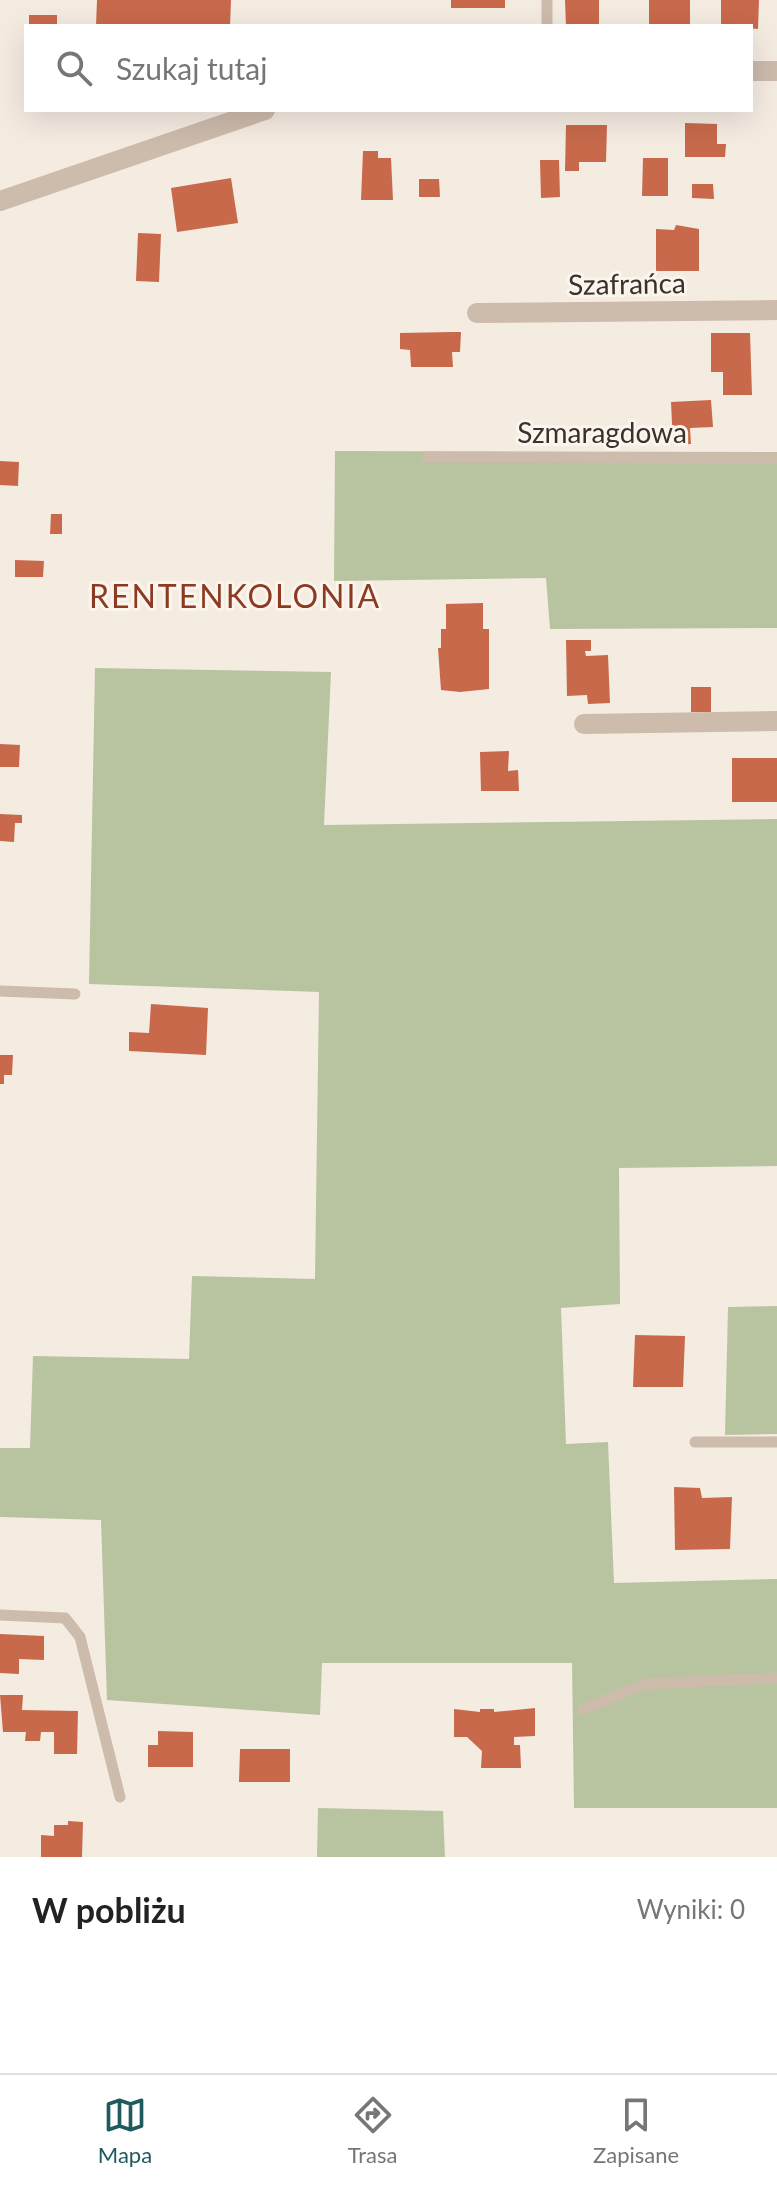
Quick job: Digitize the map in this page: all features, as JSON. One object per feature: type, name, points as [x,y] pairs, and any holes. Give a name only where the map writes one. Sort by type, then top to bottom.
[{"type":"street","points":[[753,71],[777,71]]},
{"type":"street","points":[[0,201],[259,112]]},
{"type":"street","name":"Szafrańca","points":[[477,313],[777,310]]},
{"type":"street","points":[[584,724],[777,721]]},
{"type":"lane","points":[[547,0],[547,24]]},
{"type":"lane","name":"Szmaragdowa","points":[[427,457],[777,458]]},
{"type":"lane","points":[[0,991],[75,994]]},
{"type":"lane","points":[[695,1442],[777,1442]]},
{"type":"lane","points":[[0,1615],[65,1618],[80,1637],[120,1797]]},
{"type":"lane","points":[[583,1709],[645,1684],[777,1678]]},
{"type":"green space","points":[[335,451],[777,452],[777,628],[550,629],[546,578],[334,581]]},
{"type":"green space","points":[[95,668],[331,672],[324,825],[777,819],[777,1166],[619,1168],[620,1304],[561,1308],[566,1444],[608,1442],[614,1583],[777,1579],[777,1808],[574,1808],[572,1663],[322,1663],[320,1715],[107,1700],[101,1520],[0,1517],[0,1448],[30,1448],[33,1356],[189,1359],[192,1276],[315,1279],[319,992],[89,984]]},
{"type":"green space","points":[[777,1306],[777,1434],[725,1435],[728,1307]]},
{"type":"green space","points":[[318,1808],[443,1811],[445,1857],[317,1857]]},
{"type":"building","points":[[97,0],[231,0],[230,24],[96,24]]},
{"type":"building","points":[[451,0],[505,0],[505,8],[451,8]]},
{"type":"building","points":[[565,0],[599,0],[599,24],[566,24]]},
{"type":"building","points":[[649,0],[690,0],[690,24],[649,24]]},
{"type":"building","points":[[721,0],[759,0],[758,29],[753,29],[753,24],[721,24]]},
{"type":"building","points":[[29,15],[57,15],[57,24],[29,24]]},
{"type":"building","points":[[685,123],[717,124],[717,144],[726,144],[725,157],[685,157]]},
{"type":"building","points":[[566,125],[607,125],[606,162],[579,162],[579,171],[565,171]]},
{"type":"building","points":[[363,151],[378,151],[378,158],[391,158],[393,200],[361,200]]},
{"type":"building","points":[[643,158],[668,158],[668,196],[642,196]]},
{"type":"building","points":[[540,160],[559,160],[560,197],[541,198]]},
{"type":"building","points":[[231,178],[238,223],[177,232],[171,188]]},
{"type":"building","points":[[419,179],[439,179],[440,197],[419,197]]},
{"type":"building","points":[[692,184],[713,184],[714,199],[692,198]]},
{"type":"building","points":[[676,225],[699,229],[699,271],[656,271],[656,229],[674,230]]},
{"type":"building","points":[[138,233],[161,234],[159,282],[136,281]]},
{"type":"building","points":[[461,332],[460,352],[452,352],[453,367],[411,367],[410,350],[400,349],[400,333]]},
{"type":"building","points":[[711,333],[750,333],[752,395],[723,395],[723,372],[711,372]]},
{"type":"building","points":[[711,400],[713,427],[690,428],[691,444],[673,445],[671,402]]},
{"type":"building","points":[[0,461],[19,462],[18,486],[0,485]]},
{"type":"building","points":[[51,514],[62,514],[62,534],[50,534]]},
{"type":"building","points":[[15,560],[44,561],[43,577],[15,577]]},
{"type":"building","points":[[483,603],[483,629],[489,629],[489,689],[441,690],[438,648],[441,648],[441,629],[446,629],[446,604]]},
{"type":"building","points":[[566,640],[591,640],[591,651],[585,651],[586,656],[608,655],[610,703],[588,704],[587,695],[567,696]]},
{"type":"building","points":[[691,687],[711,687],[711,712],[691,712]]},
{"type":"building","points":[[0,744],[20,745],[19,767],[0,767]]},
{"type":"building","points":[[509,751],[508,771],[518,770],[519,791],[481,791],[480,752]]},
{"type":"building","points":[[732,758],[777,758],[777,802],[732,802]]},
{"type":"building","points":[[0,814],[22,815],[22,823],[15,823],[14,842],[0,841]]},
{"type":"building","points":[[151,1004],[208,1008],[206,1055],[129,1051],[129,1032],[149,1033]]},
{"type":"building","points":[[0,1055],[13,1055],[12,1075],[4,1075],[4,1084],[0,1084]]},
{"type":"building","points":[[635,1335],[685,1336],[683,1387],[633,1387]]},
{"type":"building","points":[[674,1487],[700,1488],[702,1498],[732,1497],[730,1549],[675,1550]]},
{"type":"building","points":[[0,1634],[44,1636],[44,1660],[19,1659],[19,1674],[0,1673]]},
{"type":"building","points":[[0,1695],[23,1695],[22,1710],[78,1711],[77,1754],[54,1754],[54,1732],[41,1732],[40,1741],[25,1741],[26,1732],[3,1732]]},
{"type":"building","points":[[535,1708],[535,1736],[514,1737],[514,1745],[520,1745],[521,1768],[481,1768],[482,1751],[467,1737],[454,1737],[454,1709],[480,1712],[480,1709],[494,1709],[494,1712]]},
{"type":"building","points":[[158,1731],[193,1732],[193,1767],[148,1767],[148,1745],[158,1745]]},
{"type":"building","points":[[240,1749],[290,1749],[290,1782],[239,1782]]},
{"type":"building","points":[[68,1821],[83,1822],[82,1857],[41,1857],[41,1835],[54,1836],[54,1825],[68,1825]]},
{"type":"district","name":"RENTENKOLONIA","points":[[235,597]]}]
